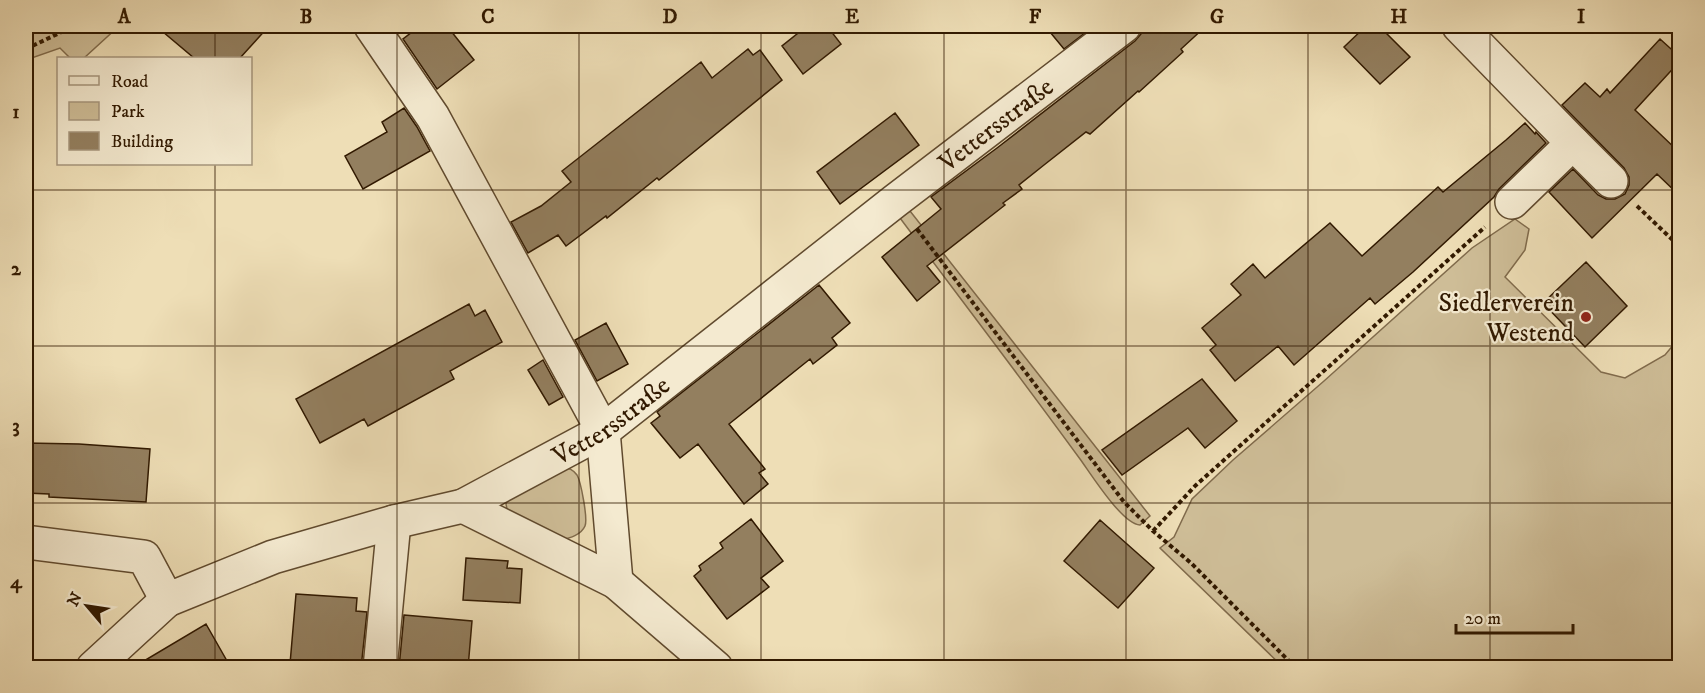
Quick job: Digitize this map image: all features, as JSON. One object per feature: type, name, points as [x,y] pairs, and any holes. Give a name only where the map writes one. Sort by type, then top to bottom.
[{"type":"street","points":[[370,26],[433,117],[603,431],[616,582]]},
{"type":"street","name":"Vettersstraße","points":[[167,600],[273,557],[394,522],[463,506],[603,431],[895,201],[1124,26]]},
{"type":"street","points":[[1459,26],[1611,181]]},
{"type":"street","points":[[1512,202],[1573,143]]},
{"type":"street","points":[[463,506],[616,582],[716,668]]},
{"type":"street","points":[[380,668],[394,522]]},
{"type":"street","points":[[26,542],[144,557],[167,600],[93,668]]},
{"type":"path","points":[[26,49],[74,26]]},
{"type":"path","points":[[1611,181],[1680,247]]},
{"type":"path","points":[[895,201],[1124,502],[1153,531],[1191,562],[1296,668]]},
{"type":"path","points":[[1153,531],[1195,486],[1512,202]]},
{"type":"green space","points":[[26,26],[119,26],[85,57],[69,57],[60,48],[26,60]]},
{"type":"green space","points":[[910,211],[1150,516],[1140,525],[1125,516],[1107,497],[900,218]]},
{"type":"green space","points":[[1515,219],[1529,229],[1525,250],[1505,277],[1601,372],[1625,378],[1665,355],[1679,338],[1679,667],[1283,667],[1160,548],[1174,537],[1192,499],[1233,460],[1472,248]]},
{"type":"green space","points":[[561,466],[572,470],[577,475],[584,500],[586,522],[578,534],[561,540],[508,514],[506,504],[509,495]]},
{"type":"building","points":[[156,26],[269,26],[241,57],[193,57]]},
{"type":"building","points":[[420,26],[447,26],[474,60],[437,89],[403,39]]},
{"type":"building","points":[[807,26],[827,26],[841,44],[803,74],[782,46]]},
{"type":"building","points":[[1045,26],[1094,26],[1064,49]]},
{"type":"building","points":[[1142,26],[1206,26],[1181,49],[1183,52],[1139,92],[1090,134],[1086,132],[1019,185],[1022,189],[1003,203],[1005,205],[927,266],[940,282],[917,301],[882,257],[941,209],[931,197],[1135,41],[1141,34]]},
{"type":"building","points":[[1366,26],[1379,26],[1410,57],[1380,84],[1344,47]]},
{"type":"building","points":[[1660,39],[1680,57],[1680,61],[1635,110],[1680,153],[1680,196],[1657,174],[1592,238],[1549,192],[1573,169],[1598,195],[1606,199],[1615,199],[1625,194],[1629,185],[1629,177],[1624,168],[1562,105],[1585,83],[1600,97],[1607,89],[1610,93]]},
{"type":"building","points":[[748,49],[753,55],[760,50],[782,80],[659,180],[657,178],[607,218],[606,216],[566,246],[558,235],[528,253],[511,222],[541,206],[571,182],[562,171],[701,62],[712,78]]},
{"type":"building","points":[[404,108],[430,151],[363,189],[345,156],[387,132],[382,122]]},
{"type":"building","points":[[895,113],[919,145],[840,204],[817,172]]},
{"type":"building","points":[[1525,123],[1546,143],[1499,189],[1494,197],[1413,272],[1375,304],[1370,298],[1294,365],[1278,346],[1235,381],[1210,350],[1216,345],[1202,328],[1241,295],[1231,284],[1253,264],[1265,278],[1330,223],[1362,256],[1438,187],[1443,192]]},
{"type":"building","name":"Siedlerverein Westend","points":[[1586,262],[1627,306],[1585,347],[1543,303]]},
{"type":"building","points":[[819,285],[850,323],[832,338],[837,345],[813,364],[810,359],[729,424],[765,469],[759,473],[768,484],[744,504],[698,444],[680,458],[651,423],[660,416],[657,412]]},
{"type":"building","points":[[469,304],[475,316],[485,310],[502,342],[450,371],[454,379],[368,426],[364,419],[320,443],[296,399]]},
{"type":"building","points":[[606,323],[628,364],[597,381],[575,340]]},
{"type":"building","points":[[543,360],[563,397],[549,405],[528,370]]},
{"type":"building","points":[[1202,379],[1237,421],[1205,448],[1188,428],[1122,475],[1102,450]]},
{"type":"building","points":[[26,443],[150,449],[146,502],[49,497],[49,494],[26,493]]},
{"type":"building","points":[[751,519],[783,561],[761,578],[769,587],[727,619],[694,576],[701,570],[699,566],[723,548],[720,543]]},
{"type":"building","points":[[1100,520],[1154,568],[1118,608],[1064,561]]},
{"type":"building","points":[[466,558],[508,561],[507,568],[522,569],[520,603],[463,600]]},
{"type":"building","points":[[296,594],[357,598],[356,611],[367,612],[361,668],[290,664]]},
{"type":"building","points":[[404,615],[472,621],[468,668],[399,668]]},
{"type":"building","points":[[206,624],[231,668],[132,668]]},
{"type":"place","name":"Siedlerverein Westend","points":[[1586,317]]}]
